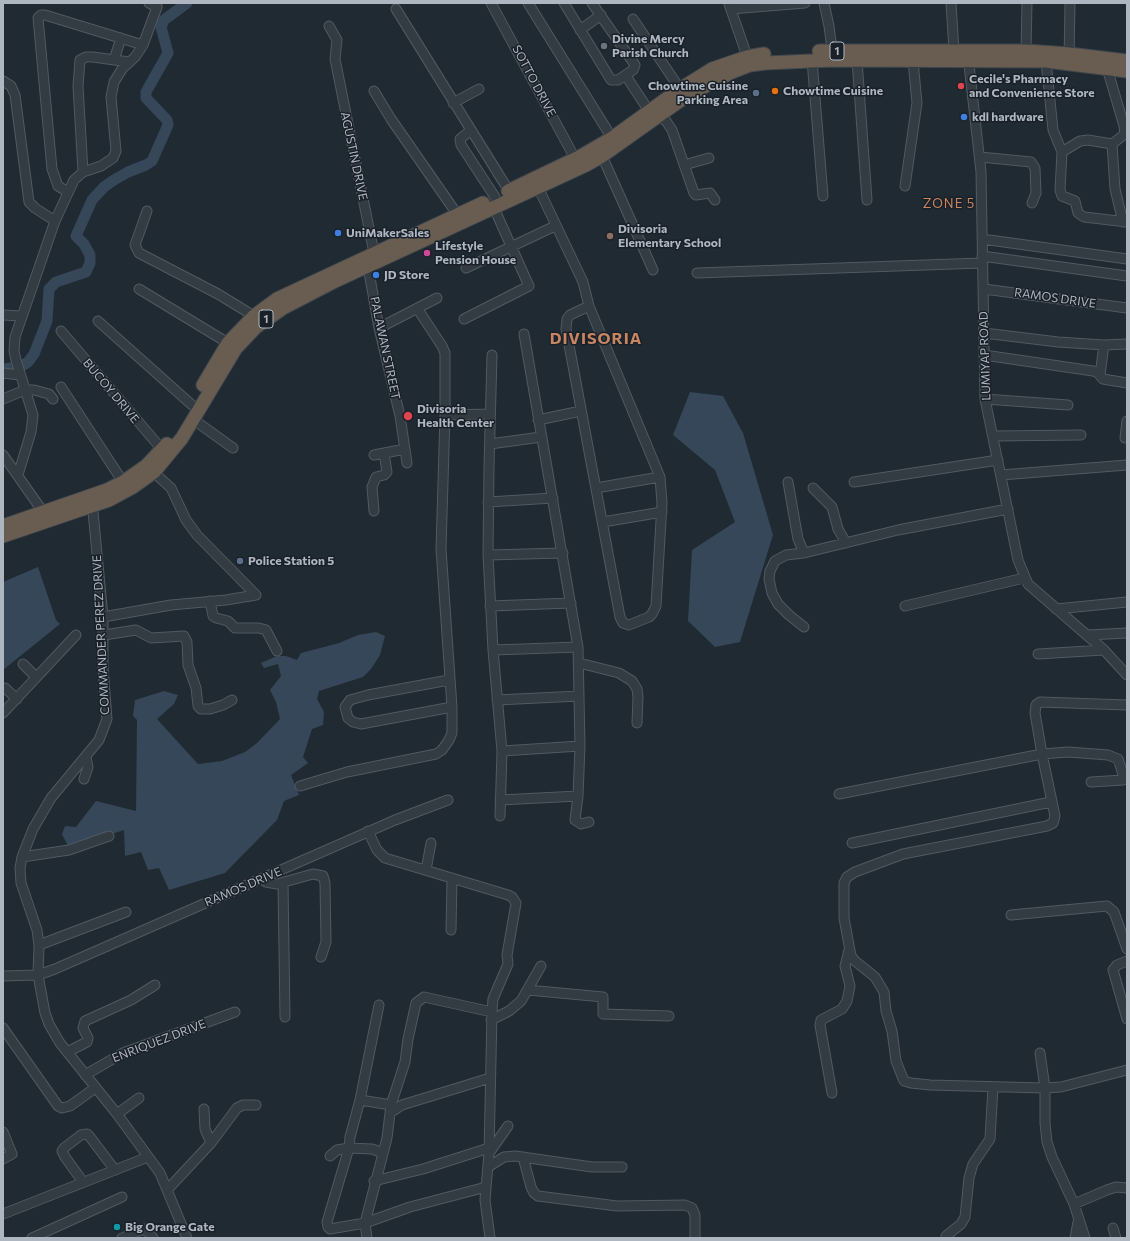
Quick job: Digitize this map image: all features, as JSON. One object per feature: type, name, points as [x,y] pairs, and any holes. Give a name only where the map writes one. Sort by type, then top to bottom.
[{"type":"highway","name":"1","points":[[165,453],[228,343],[254,316],[277,299],[495,203],[578,163],[602,156],[654,113],[680,89],[712,69],[777,53],[833,56],[954,50],[968,55],[1046,61],[1069,58],[1127,61]]},
{"type":"highway","name":"1","points":[[578,163],[612,138],[654,113],[749,61],[773,62],[812,60],[833,56],[857,60],[913,61],[1026,51],[1069,58],[1107,68],[1127,71]]},
{"type":"highway","name":"1","points":[[92,501],[109,500],[133,487],[150,469],[194,420],[236,348],[256,327],[301,297],[369,259],[457,214],[495,203],[508,191],[536,183]]},
{"type":"highway","name":"1","points":[[3,526],[47,516],[92,501],[123,482],[150,469]]},
{"type":"highway","name":"1","points":[[3,536],[47,516]]},
{"type":"street","name":"SOTTO DRIVE","points":[[491,3],[578,163]]},
{"type":"street","points":[[528,3],[612,138]]},
{"type":"street","points":[[564,3],[611,80],[618,80],[626,76],[635,68],[634,62],[592,3]]},
{"type":"street","points":[[749,61],[730,6],[805,3]]},
{"type":"street","points":[[824,3],[833,56]]},
{"type":"street","points":[[951,3],[954,50]]},
{"type":"street","points":[[1026,51],[1027,3]]},
{"type":"street","points":[[1069,58],[1070,3]]},
{"type":"street","points":[[18,475],[33,419],[32,406],[19,372],[14,351],[15,338],[21,316],[55,221],[74,180],[83,172],[101,166],[113,158],[116,151],[111,97],[114,82],[122,69],[143,45],[156,4]]},
{"type":"street","points":[[396,9],[508,191]]},
{"type":"street","points":[[68,192],[58,186],[52,169],[38,18],[41,15],[45,16],[143,45]]},
{"type":"street","points":[[580,30],[600,15]]},
{"type":"street","points":[[632,19],[680,89]]},
{"type":"street","name":"AGUSTIN DRIVE","points":[[329,26],[337,40],[335,59],[369,259]]},
{"type":"street","points":[[114,60],[121,38]]},
{"type":"street","name":"LUMIYAP ROAD","points":[[968,55],[980,156],[984,289],[985,399],[1018,560],[1024,578],[1038,594],[1104,650],[1127,675]]},
{"type":"street","points":[[83,172],[79,64],[82,58],[86,57],[129,62]]},
{"type":"street","points":[[812,60],[823,196]]},
{"type":"street","points":[[857,60],[868,200]]},
{"type":"street","points":[[905,186],[917,103],[913,61]]},
{"type":"street","points":[[1046,61],[1053,130],[1062,152],[1060,190],[1062,196],[1075,201],[1078,212],[1084,217],[1125,222],[1115,189],[1112,144]]},
{"type":"street","points":[[1062,152],[1080,141],[1088,140],[1112,144],[1123,136],[1125,131],[1107,68]]},
{"type":"street","points":[[626,76],[654,113],[666,121],[672,130],[694,193],[696,195],[710,193],[715,200]]},
{"type":"street","points":[[3,81],[10,86],[15,95],[29,202],[35,208],[55,221]]},
{"type":"street","points":[[453,103],[479,89]]},
{"type":"street","points":[[374,91],[391,119],[457,214]]},
{"type":"street","points":[[464,319],[528,286],[511,247],[495,203],[460,145],[460,139],[471,130]]},
{"type":"street","points":[[602,156],[653,270]]},
{"type":"street","points":[[980,156],[1031,162],[1035,168],[1036,193],[1032,202]]},
{"type":"street","points":[[684,165],[709,158]]},
{"type":"street","points":[[536,183],[555,226],[583,282],[589,306],[660,477],[662,512],[656,606],[649,617],[629,625],[623,623],[620,617],[565,324],[566,319],[589,306]]},
{"type":"street","points":[[147,211],[135,244],[139,253],[218,294],[254,316]]},
{"type":"street","points":[[466,268],[555,226]]},
{"type":"street","points":[[982,239],[1127,259]]},
{"type":"street","name":"PALAWAN STREET","points":[[369,259],[379,328],[400,416],[407,463]]},
{"type":"street","points":[[697,273],[982,260],[1127,276]]},
{"type":"street","points":[[139,289],[228,343]]},
{"type":"street","name":"RAMOS DRIVE","points":[[984,289],[1127,308]]},
{"type":"street","points":[[379,328],[437,298]]},
{"type":"street","points":[[300,786],[347,772],[436,754],[442,750],[449,740],[452,732],[452,707],[441,556],[445,415],[445,353],[417,308]]},
{"type":"street","points":[[3,315],[21,316]]},
{"type":"street","points":[[98,321],[192,405]]},
{"type":"street","name":"BUCOY DRIVE","points":[[61,331],[165,453]]},
{"type":"street","points":[[984,333],[1058,342],[1104,345],[1127,344]]},
{"type":"street","points":[[524,334],[578,647],[580,746],[578,796],[575,820],[582,824],[589,822]]},
{"type":"street","points":[[1100,375],[1104,345]]},
{"type":"street","points":[[492,355],[488,555],[493,650],[502,751],[500,816]]},
{"type":"street","points":[[984,355],[1092,371],[1105,379],[1127,383]]},
{"type":"street","points":[[3,373],[19,372]]},
{"type":"street","points":[[61,387],[123,482]]},
{"type":"street","points":[[3,399],[25,390],[41,391],[49,394],[53,399]]},
{"type":"street","points":[[985,399],[1068,405]]},
{"type":"street","points":[[538,420],[582,411]]},
{"type":"street","points":[[445,415],[490,414]]},
{"type":"street","points":[[194,420],[233,448]]},
{"type":"street","points":[[1125,438],[1127,421]]},
{"type":"street","points":[[993,436],[1081,435]]},
{"type":"street","points":[[490,444],[541,437]]},
{"type":"street","points":[[374,455],[405,449]]},
{"type":"street","points":[[374,511],[372,487],[376,477],[384,475],[387,472],[384,454]]},
{"type":"street","points":[[3,455],[47,516]]},
{"type":"street","points":[[854,482],[998,460]]},
{"type":"street","points":[[1001,475],[1127,465]]},
{"type":"street","points":[[103,617],[170,605],[210,602],[256,594],[197,535],[186,520],[171,488],[150,469]]},
{"type":"street","points":[[596,488],[660,477]]},
{"type":"street","points":[[788,482],[798,539],[804,553]]},
{"type":"street","points":[[813,488],[832,507],[838,529],[846,543]]},
{"type":"street","points":[[488,502],[553,498]]},
{"type":"street","name":"COMMANDER PEREZ DRIVE","points":[[92,501],[103,617],[103,668],[107,719],[99,740],[44,809],[33,829],[22,857],[20,868],[21,883],[37,930],[39,945],[38,975],[45,1013],[60,1043],[117,1114],[160,1173],[168,1189],[187,1238]]},
{"type":"street","points":[[804,627],[778,604],[772,593],[769,579],[770,571],[775,561],[786,555],[804,553],[898,530],[1008,509]]},
{"type":"street","points":[[603,522],[662,512]]},
{"type":"street","points":[[488,555],[563,553]]},
{"type":"street","points":[[904,606],[1024,578]]},
{"type":"street","points":[[210,602],[213,616],[228,621],[235,628],[264,628],[277,652]]},
{"type":"street","points":[[490,606],[571,602]]},
{"type":"street","points":[[1056,608],[1127,602]]},
{"type":"street","points":[[104,634],[136,630],[141,631],[151,638],[184,636],[187,642],[188,665],[196,688],[198,706],[201,709],[210,709],[223,705],[232,700]]},
{"type":"street","points":[[1088,636],[1127,633]]},
{"type":"street","points":[[3,713],[76,634]]},
{"type":"street","points":[[493,650],[578,647]]},
{"type":"street","points":[[1038,654],[1104,650]]},
{"type":"street","points":[[579,663],[619,673],[632,681],[637,689],[638,697],[637,723]]},
{"type":"street","points":[[23,664],[36,677]]},
{"type":"street","points":[[449,680],[368,695],[350,700],[345,707],[348,718],[353,722],[360,724],[452,707]]},
{"type":"street","points":[[4,688],[17,698]]},
{"type":"street","points":[[497,700],[579,696]]},
{"type":"street","points":[[832,1093],[820,1025],[824,1019],[837,1014],[842,1009],[847,1001],[850,986],[846,966],[849,950],[844,906],[844,883],[847,877],[903,854],[1047,826],[1055,821],[1035,714],[1036,705],[1040,702],[1127,705]]},
{"type":"street","points":[[502,751],[580,746]]},
{"type":"street","points":[[839,794],[1042,754],[1068,752],[1108,755],[1118,759],[1123,774],[1123,780],[1091,782]]},
{"type":"street","points":[[84,779],[88,768],[86,757]]},
{"type":"street","points":[[500,800],[578,796]]},
{"type":"street","name":"RAMOS DRIVE","points":[[38,975],[395,820],[448,800]]},
{"type":"street","points":[[852,843],[1052,802]]},
{"type":"street","points":[[368,832],[377,850],[385,858],[508,895],[516,902],[507,955],[508,964],[494,999],[491,1016],[489,1151],[485,1200],[490,1238]]},
{"type":"street","points":[[22,857],[69,850],[110,836]]},
{"type":"street","points":[[426,870],[431,843]]},
{"type":"street","points":[[261,879],[266,882],[282,883],[313,874],[321,874],[324,878],[326,942],[321,957]]},
{"type":"street","points":[[451,930],[452,879]]},
{"type":"street","points":[[282,883],[285,1017]]},
{"type":"street","points":[[1011,915],[1107,906],[1114,912],[1127,949]]},
{"type":"street","points":[[39,945],[126,912]]},
{"type":"street","points":[[849,950],[855,961],[875,977],[882,987],[886,996],[886,1012],[892,1031],[896,1061],[904,1080],[911,1084],[993,1088],[1061,1087],[1127,1070]]},
{"type":"street","points":[[1126,1015],[1113,970],[1114,967],[1127,961]]},
{"type":"street","points":[[367,1238],[365,1222],[374,1181],[383,1153],[390,1109],[405,1062],[409,1034],[415,1008],[419,1000],[424,997],[433,998],[491,1016],[515,1007],[528,990],[541,966]]},
{"type":"street","points":[[3,976],[38,975]]},
{"type":"street","points":[[67,1052],[87,1042],[88,1038],[83,1028],[85,1021],[131,1000],[155,985]]},
{"type":"street","points":[[1117,986],[1127,986]]},
{"type":"street","points":[[528,990],[603,997],[603,1014],[669,1016]]},
{"type":"street","points":[[379,1005],[349,1148],[329,1211],[327,1225],[330,1229],[334,1229],[365,1222],[410,1207],[486,1187]]},
{"type":"street","name":"ENRIQUEZ DRIVE","points":[[85,1075],[123,1053],[235,1012]]},
{"type":"street","points":[[3,1028],[58,1106],[62,1108],[70,1106],[95,1088]]},
{"type":"street","points":[[1040,1054],[1044,1088],[1044,1123],[1047,1142],[1052,1157],[1074,1204],[1085,1238]]},
{"type":"street","points":[[360,1100],[390,1109],[490,1078]]},
{"type":"street","points":[[946,1236],[961,1224],[965,1217],[969,1178],[973,1164],[990,1139],[993,1088]]},
{"type":"street","points":[[117,1114],[139,1098]]},
{"type":"street","points":[[168,1189],[211,1143],[237,1108],[244,1105],[256,1105]]},
{"type":"street","points":[[204,1109],[205,1129],[211,1143]]},
{"type":"street","points":[[374,1181],[489,1151],[508,1126]]},
{"type":"street","points":[[3,1132],[12,1154],[3,1159]]},
{"type":"street","points":[[83,1182],[64,1157],[62,1151],[81,1135],[87,1134],[90,1137],[115,1170]]},
{"type":"street","points":[[330,1156],[337,1150],[349,1148],[372,1149],[383,1153]]},
{"type":"street","points":[[488,1166],[504,1157],[514,1156],[592,1167],[622,1167]]},
{"type":"street","points":[[3,1214],[148,1157]]},
{"type":"street","points":[[523,1157],[531,1187],[534,1193],[538,1196],[617,1206],[689,1206],[695,1215],[695,1238]]},
{"type":"street","points":[[1074,1204],[1107,1190],[1127,1188]]},
{"type":"street","points":[[32,1238],[122,1197]]},
{"type":"street","points":[[1075,1238],[1078,1219]]},
{"type":"street","points":[[1113,1228],[1116,1238]]},
{"type":"street","points":[[122,1238],[144,1230],[150,1233],[153,1238]]},
{"type":"water","points":[[690,392],[723,396],[743,433],[773,535],[740,642],[715,647],[688,621],[692,550],[735,522],[715,470],[673,435]]},
{"type":"water","points":[[38,567],[56,620],[60,624],[3,670],[3,582]]},
{"type":"water","points":[[376,632],[385,636],[380,655],[371,669],[363,677],[319,691],[317,699],[324,712],[323,725],[312,729],[303,757],[308,763],[291,775],[299,795],[284,801],[277,820],[225,873],[169,890],[159,868],[148,870],[141,852],[125,856],[124,830],[69,848],[62,834],[65,826],[76,827],[96,801],[136,811],[137,720],[133,716],[135,700],[164,691],[178,695],[174,704],[157,719],[198,764],[222,761],[245,752],[257,743],[280,719],[276,702],[270,690],[281,676],[278,664],[264,668],[261,663],[277,656],[286,656],[297,660],[301,653],[339,643],[358,635]]},
{"type":"waterway","points":[[3,369],[20,367],[28,362],[34,354],[47,321],[49,289],[56,282],[86,272],[90,263],[90,255],[84,244],[76,236],[92,200],[104,187],[114,180],[152,161],[168,125],[167,120],[146,98],[146,92],[168,53],[161,27],[164,20],[187,3]]},
{"type":"place","name":"Divine Mercy Parish Church","points":[[604,46]]},
{"type":"place","name":"Cecile's Pharmacy and Convenience Store","points":[[961,86]]},
{"type":"place","name":"Chowtime Cuisine","points":[[775,91]]},
{"type":"place","name":"Chowtime Cuisine Parking Area","points":[[756,93]]},
{"type":"place","name":"kdl hardware","points":[[964,117]]},
{"type":"place","name":"UniMakerSales","points":[[338,233]]},
{"type":"place","name":"Divisoria Elementary School","points":[[610,236]]},
{"type":"place","name":"Lifestyle Pension House","points":[[427,253]]},
{"type":"place","name":"JD Store","points":[[376,275]]},
{"type":"place","name":"Divisoria Health Center","points":[[408,416]]},
{"type":"place","name":"Police Station 5","points":[[240,561]]},
{"type":"place","name":"Big Orange Gate","points":[[117,1227]]},
{"type":"district","name":"ZONE 5","points":[[949,204]]},
{"type":"district","name":"DIVISORIA","points":[[596,339]]}]
